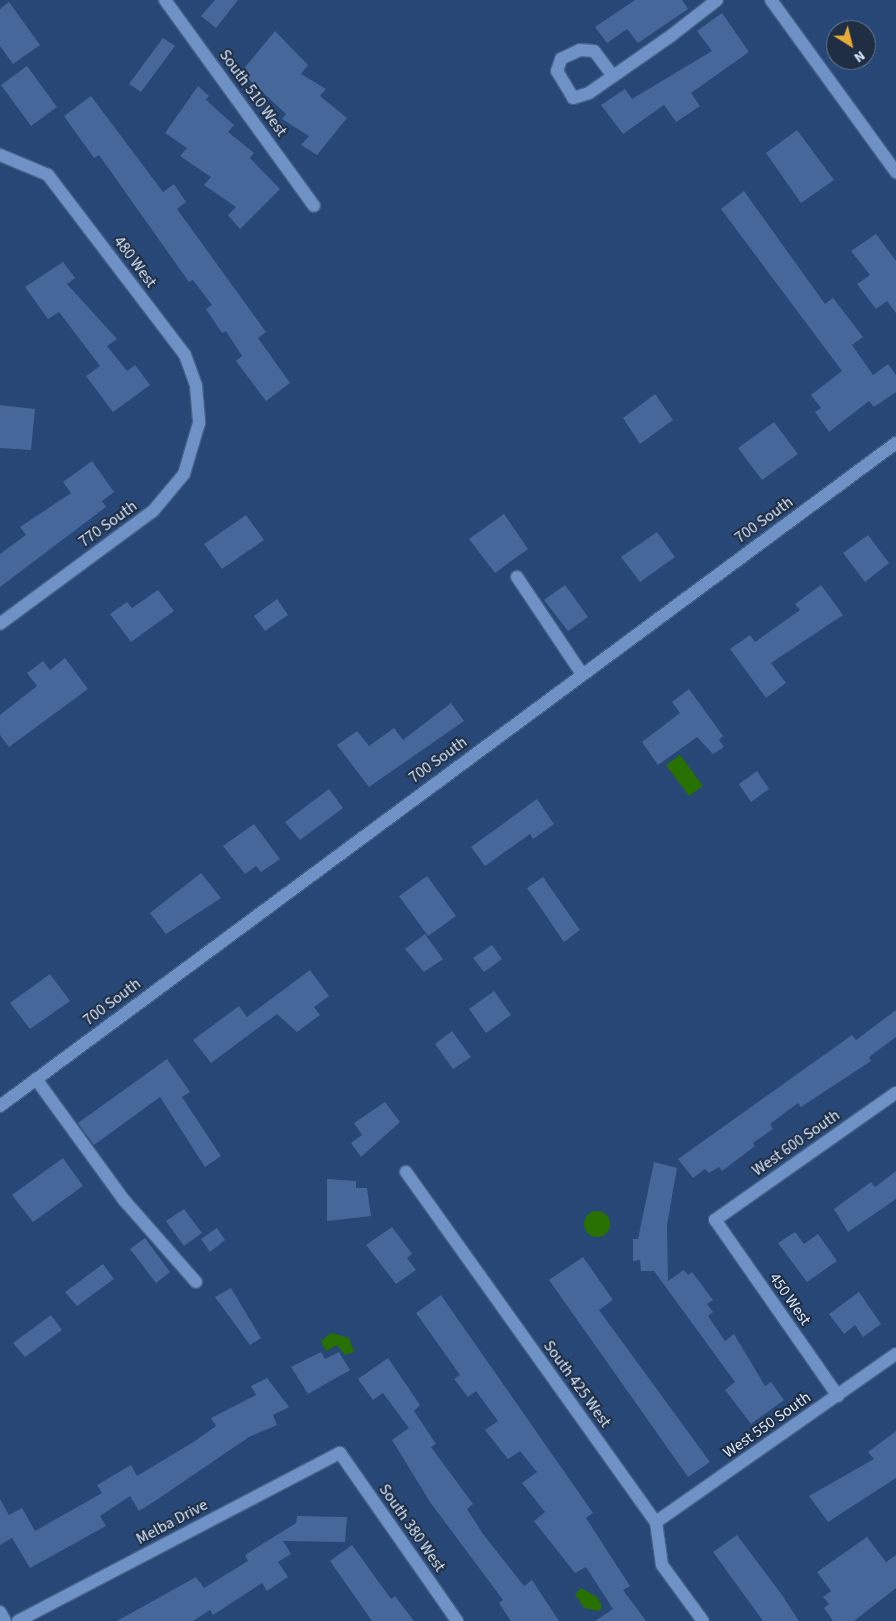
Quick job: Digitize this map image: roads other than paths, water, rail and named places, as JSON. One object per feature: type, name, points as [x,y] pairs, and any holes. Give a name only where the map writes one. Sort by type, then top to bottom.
[{"type":"street","name":"South 510 West","points":[[165,0],[314,206]]},
{"type":"street","points":[[613,76],[594,51],[580,50],[561,59],[557,72],[573,98],[589,93],[613,76],[717,0]]},
{"type":"street","points":[[771,0],[896,172]]},
{"type":"street","name":"480 West","points":[[0,155],[48,175],[185,355],[196,386],[199,423]]},
{"type":"street","name":"770 South","points":[[0,624],[153,511],[184,474],[199,423]]},
{"type":"street","name":"700 South","points":[[0,1106],[896,443]]},
{"type":"street","points":[[517,577],[582,674]]},
{"type":"street","points":[[36,1079],[124,1200],[196,1282]]},
{"type":"street","name":"West 600 South","points":[[715,1220],[896,1093]]},
{"type":"street","name":"South 425 West","points":[[406,1172],[656,1522],[662,1565],[703,1621]]},
{"type":"street","name":"450 West","points":[[715,1220],[838,1396]]},
{"type":"street","name":"West 550 South","points":[[656,1522],[896,1354]]},
{"type":"street","name":"Melba Drive","points":[[18,1621],[340,1453]]},
{"type":"street","name":"South 380 West","points":[[340,1453],[457,1621]]},
{"type":"street","points":[[0,1612],[5,1621]]}]
